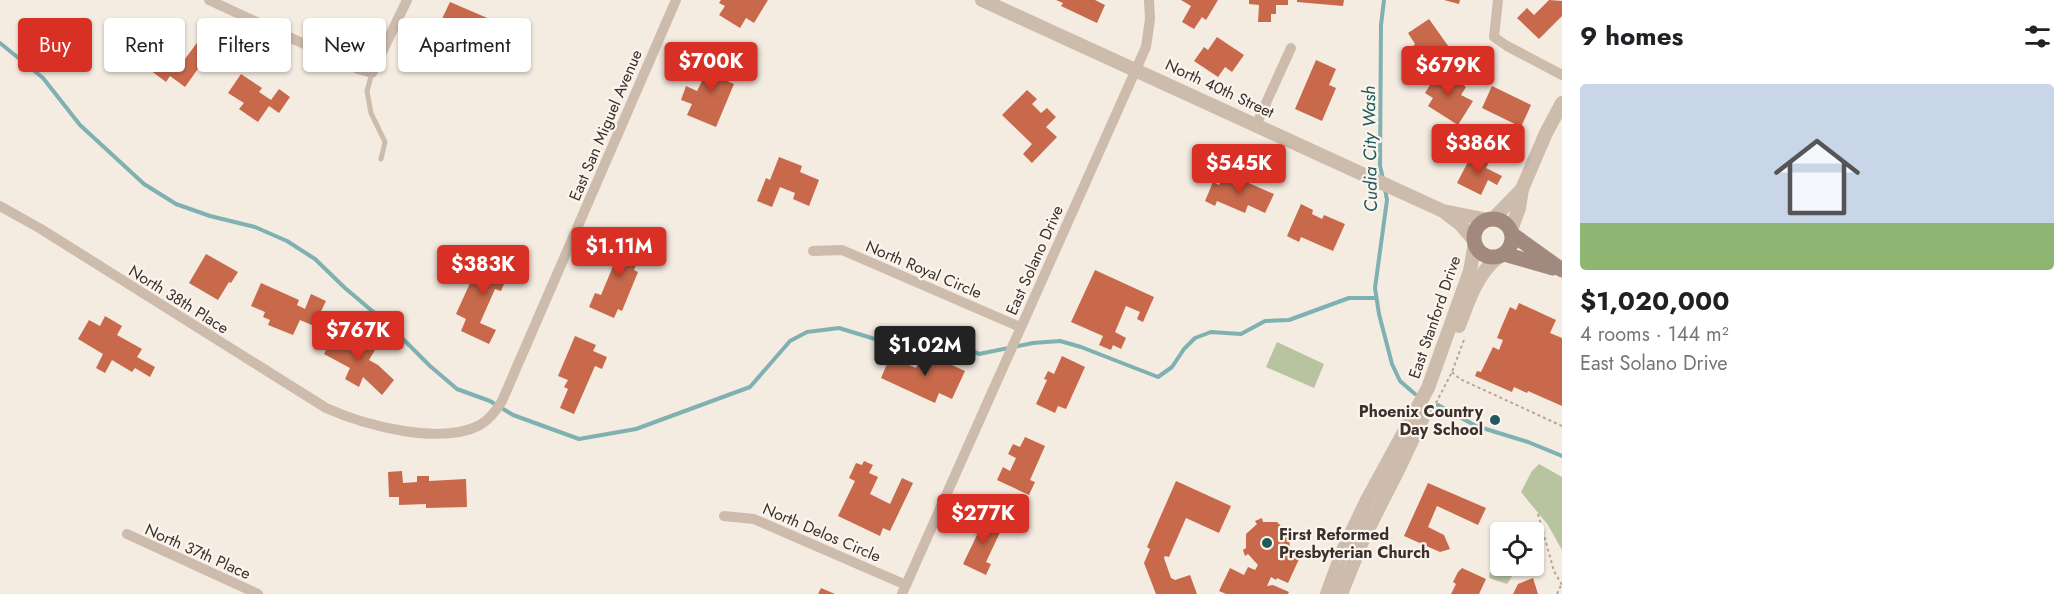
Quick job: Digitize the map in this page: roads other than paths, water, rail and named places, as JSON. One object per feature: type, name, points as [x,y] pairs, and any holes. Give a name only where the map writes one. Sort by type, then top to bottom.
[{"type":"main road","points":[[1490,219],[1503,222],[1511,232],[1561,269],[1481,254],[1474,242],[1476,230],[1490,219]]},
{"type":"main road","points":[[1501,256],[1511,245],[1511,232]]},
{"type":"street","points":[[209,0],[358,69],[372,73],[407,0]]},
{"type":"street","name":"East San Miguel Avenue","points":[[343,416],[390,429],[439,433],[468,430],[489,418],[495,411],[511,383],[676,0]]},
{"type":"street","name":"North 40th Street","points":[[982,0],[1443,211],[1460,224],[1474,242]]},
{"type":"street","points":[[1135,69],[1146,47],[1150,19],[1149,0]]},
{"type":"street","points":[[1498,0],[1494,37],[1562,75]]},
{"type":"street","points":[[1256,125],[1291,48]]},
{"type":"street","name":"East Solano Drive","points":[[904,589],[1135,69]]},
{"type":"street","points":[[1511,232],[1519,208],[1522,189],[1544,137],[1562,103]]},
{"type":"street","points":[[1490,219],[1522,189]]},
{"type":"street","name":"North 38th Place","points":[[0,206],[41,229],[304,396],[343,416]]},
{"type":"street","name":"North 40th Street","points":[[1443,211],[1490,219]]},
{"type":"street","name":"East Stanford Drive","points":[[1327,594],[1344,548],[1367,500],[1428,388],[1470,271],[1474,242]]},
{"type":"street","name":"North Royal Circle","points":[[813,251],[842,250],[1020,327]]},
{"type":"street","name":"East Stanford Drive","points":[[1341,594],[1364,537],[1415,437],[1472,291],[1489,264],[1501,256]]},
{"type":"street","name":"North Delos Circle","points":[[724,516],[754,519],[904,589]]},
{"type":"street","name":"North 37th Place","points":[[127,534],[258,594]]},
{"type":"lane","points":[[372,73],[367,92],[371,113],[385,142],[381,159]]},
{"type":"waterway","name":"Cudia City Wash","points":[[1383,179],[1380,166],[1381,25],[1384,0]]},
{"type":"waterway","points":[[0,43],[43,78],[80,125],[144,184],[176,204],[210,216],[255,227],[287,241],[315,259],[457,389],[490,401],[513,415],[579,439],[636,429],[750,387],[790,341],[807,332],[839,328],[888,343],[917,337],[953,342],[979,354],[1033,343],[1060,341],[1158,377],[1172,367],[1195,338],[1211,332],[1241,334],[1265,321],[1289,320],[1349,298],[1376,298]]},
{"type":"waterway","name":"Cudia City Wash","points":[[1385,189],[1387,200],[1375,288],[1392,364],[1400,381],[1415,394]]},
{"type":"waterway","name":"Cudia City Wash","points":[[1438,405],[1476,426],[1528,442],[1562,456]]},
{"type":"place","name":"Phoenix Country Day School","points":[[1495,420]]},
{"type":"place","name":"First Reformed Presbyterian Church","points":[[1267,543]]}]
